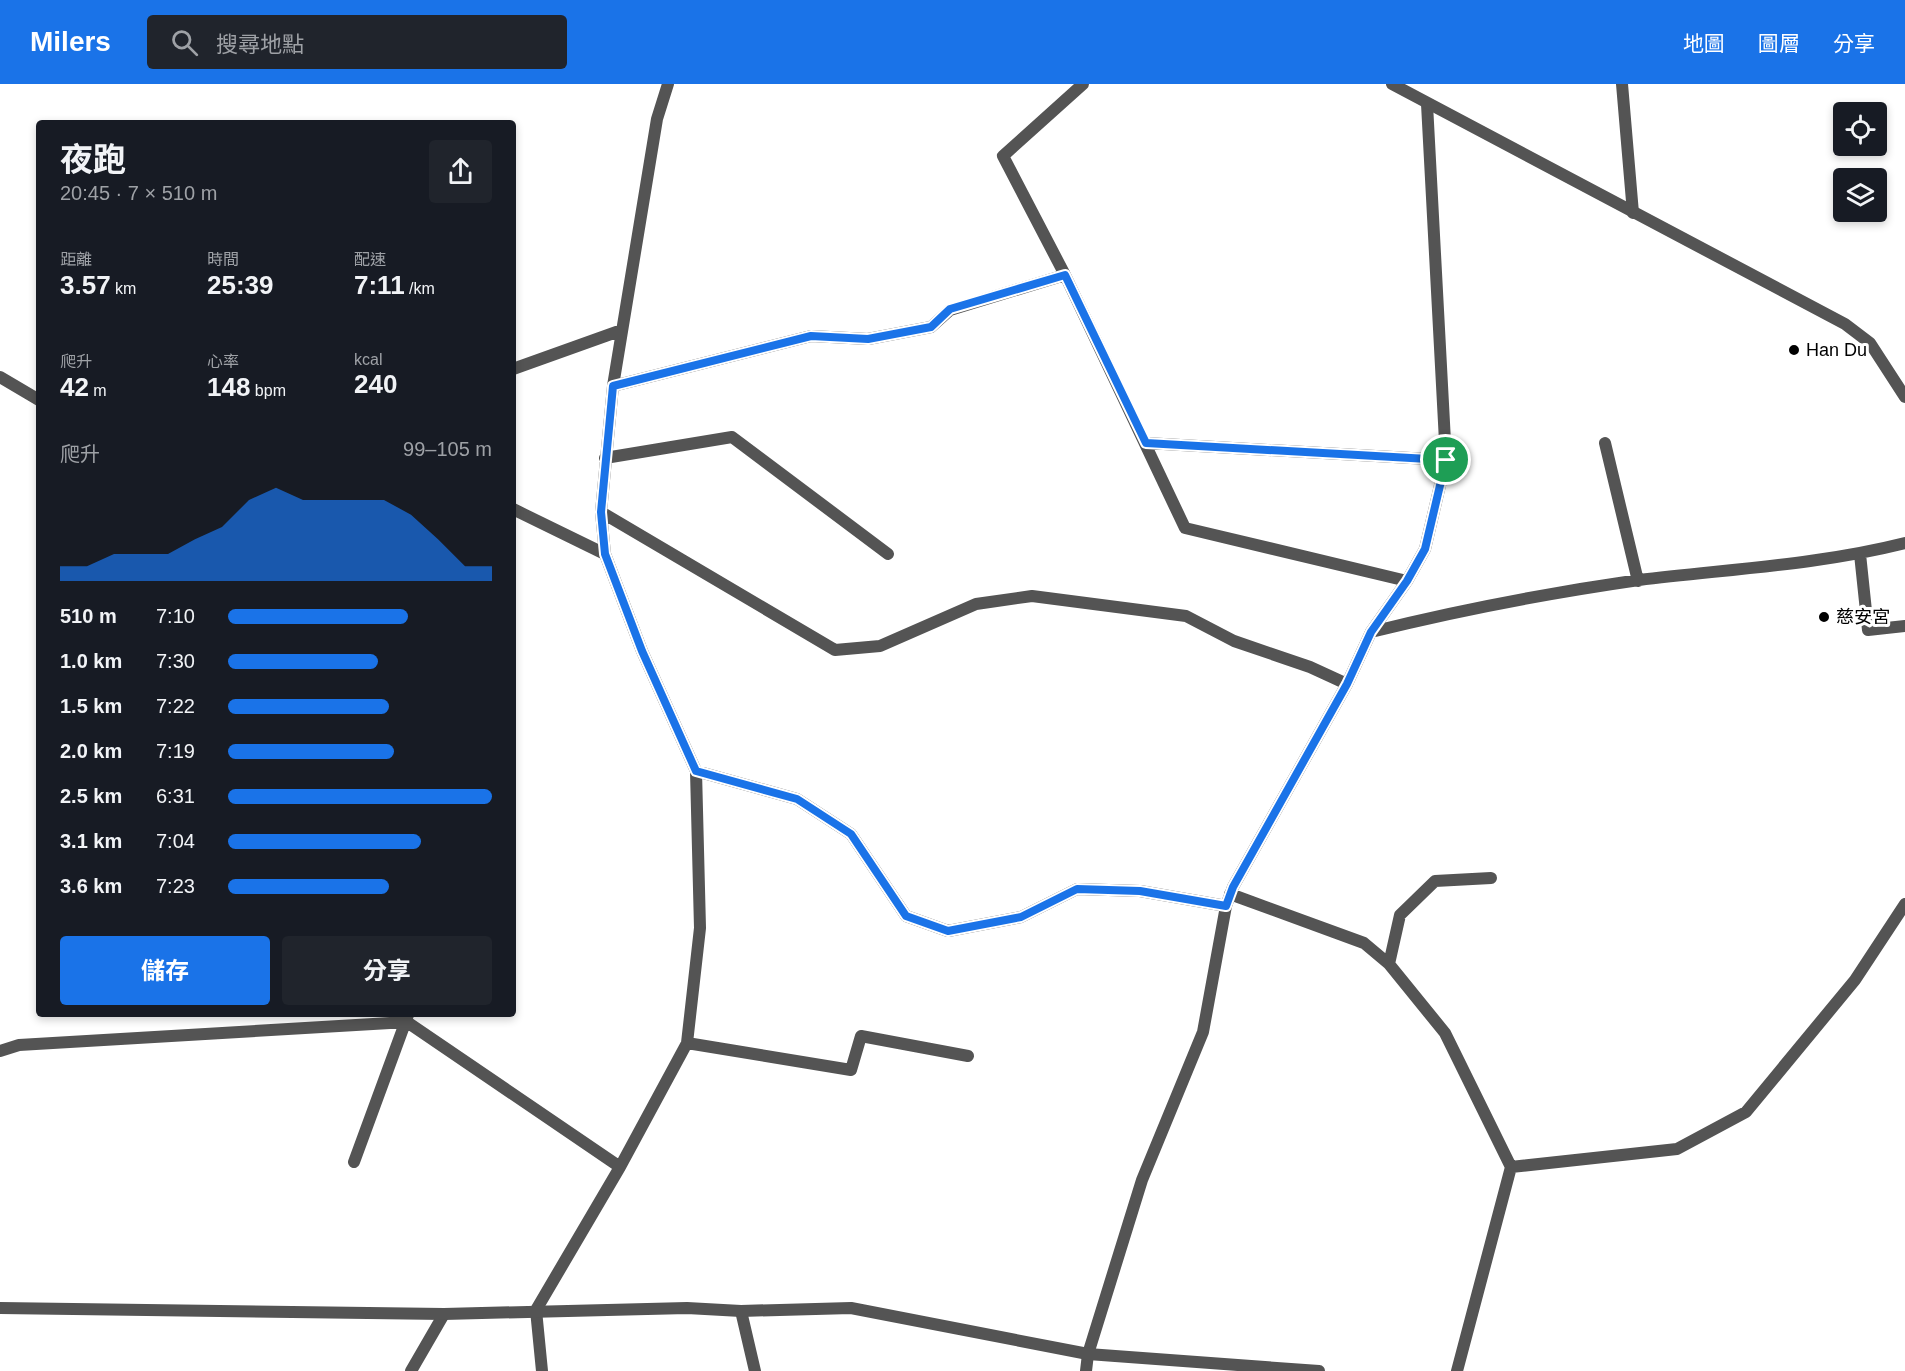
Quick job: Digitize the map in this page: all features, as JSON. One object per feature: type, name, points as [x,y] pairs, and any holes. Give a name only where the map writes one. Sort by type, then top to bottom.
[{"type":"street","points":[[542,1371],[536,1310],[620,1167],[687,1043],[700,928],[696,771],[642,651],[605,554],[601,512],[613,386],[657,119],[668,84]]},
{"type":"street","points":[[1083,84],[1004,156],[1065,275],[1185,528],[1407,581]]},
{"type":"street","points":[[1392,84],[1845,324],[1870,343],[1905,397]]},
{"type":"street","points":[[1622,84],[1634,213]]},
{"type":"street","points":[[1086,1371],[1088,1354],[1142,1180],[1203,1032],[1228,900],[1347,684],[1371,632],[1407,581],[1425,549],[1446,460],[1426,104]]},
{"type":"street","points":[[613,386],[811,336],[868,339],[931,327],[950,309],[1065,275]]},
{"type":"street","points":[[516,368],[622,330]]},
{"type":"street","points":[[0,377],[36,398]]},
{"type":"street","points":[[605,458],[732,438],[888,554]]},
{"type":"street","points":[[1146,443],[1446,460]]},
{"type":"street","points":[[1605,443],[1638,581]]},
{"type":"street","points":[[516,510],[605,554]]},
{"type":"street","points":[[601,512],[835,650],[880,646],[976,604],[1032,596],[1186,616],[1234,640],[1310,667],[1347,684]]},
{"type":"street","points":[[1371,632],[1455,611],[1638,581],[1860,554],[1905,543]]},
{"type":"street","points":[[1860,554],[1868,630],[1905,626]]},
{"type":"street","points":[[696,771],[797,799],[851,834],[906,916],[948,931],[1021,917],[1077,889],[1140,891],[1228,900],[1364,943],[1389,964],[1445,1033],[1511,1167],[1457,1371]]},
{"type":"street","points":[[1389,964],[1400,915],[1435,880],[1491,878]]},
{"type":"street","points":[[1511,1167],[1677,1149],[1746,1112],[1855,980],[1905,904]]},
{"type":"street","points":[[0,1051],[19,1045],[408,1018],[620,1167]]},
{"type":"street","points":[[354,1162],[408,1018]]},
{"type":"street","points":[[687,1043],[851,1070],[861,1036],[968,1056]]},
{"type":"street","points":[[0,1308],[444,1314],[536,1310],[687,1308],[741,1311],[850,1308],[1088,1354],[1319,1371]]},
{"type":"street","points":[[741,1311],[755,1371]]},
{"type":"street","points":[[411,1371],[444,1314]]},
{"type":"place","name":"Han Du","points":[[1794,350]]},
{"type":"place","name":"慈安宮","points":[[1824,617]]},
{"type":"route","points":[[1065,275],[1146,443],[1446,460],[1425,549],[1407,581],[1371,632],[1347,684],[1233,887],[1226,906],[1140,891],[1077,889],[1021,917],[948,931],[906,916],[851,834],[797,799],[696,771],[642,651],[605,554],[601,512],[613,386],[811,336],[868,339],[931,327],[950,309],[1065,275]]}]
